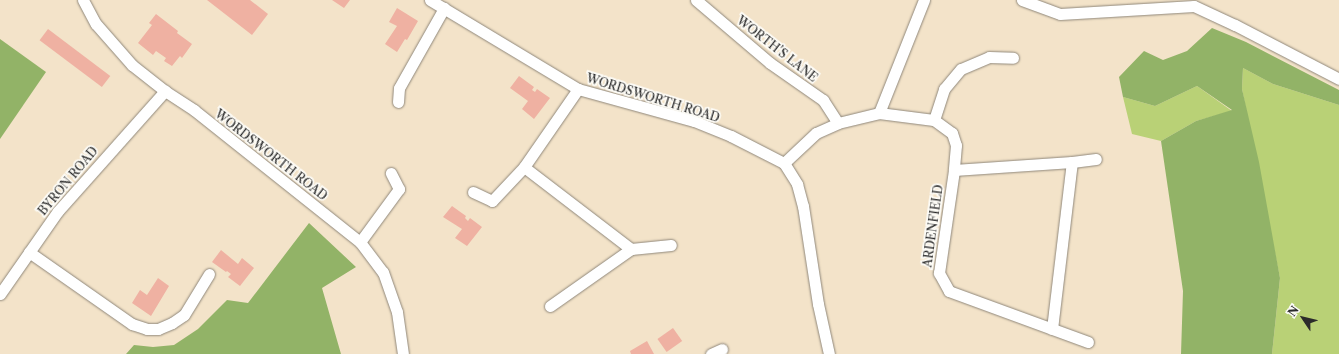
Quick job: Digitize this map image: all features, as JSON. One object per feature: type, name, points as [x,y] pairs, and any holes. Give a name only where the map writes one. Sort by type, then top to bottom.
[{"type":"street","name":"WORDSWORTH ROAD","points":[[83,0],[96,24],[132,65],[164,91],[194,110],[360,242],[383,272],[397,312],[403,354]]},
{"type":"street","name":"WORDSWORTH ROAD","points":[[430,0],[578,89],[694,121],[731,136],[784,163]]},
{"type":"street","name":"WORTH'S LANE","points":[[696,0],[770,63],[823,100],[838,123]]},
{"type":"street","points":[[879,113],[924,0]]},
{"type":"street","points":[[1022,0],[1060,14],[1194,3],[1339,79]]},
{"type":"street","points":[[398,102],[400,88],[444,8]]},
{"type":"street","points":[[829,354],[818,304],[803,206],[797,184],[784,163],[816,133],[838,123],[879,113],[934,120],[944,89],[961,69],[989,57],[1013,58]]},
{"type":"street","points":[[473,192],[492,201],[524,167],[578,89]]},
{"type":"street","name":"BYRON ROAD","points":[[0,294],[74,191],[164,91]]},
{"type":"street","name":"ARDENFIELD","points":[[934,120],[952,133],[956,145],[954,170],[939,273],[949,291],[1088,342]]},
{"type":"street","points":[[954,170],[1096,159]]},
{"type":"street","points":[[1052,329],[1072,162]]},
{"type":"street","points":[[524,167],[630,249]]},
{"type":"street","points":[[360,242],[399,189],[391,173]]},
{"type":"street","points":[[550,306],[630,249],[671,244]]},
{"type":"street","points":[[29,252],[132,324],[147,329],[158,329],[172,323],[184,315],[209,274]]},
{"type":"street","points":[[711,354],[722,349]]},
{"type":"green space","points":[[1212,28],[1246,42],[1339,90],[1339,105],[1273,84],[1243,68],[1242,89],[1259,162],[1280,278],[1272,354],[1181,354],[1183,291],[1161,141],[1196,121],[1232,110],[1197,86],[1155,106],[1123,97],[1119,77],[1144,51],[1163,60],[1187,51]]},
{"type":"green space","points":[[0,39],[46,72],[0,139]]},
{"type":"green space","points":[[1243,68],[1273,84],[1339,105],[1339,354],[1272,354],[1280,278],[1242,89]]},
{"type":"green space","points":[[1197,86],[1232,111],[1196,121],[1161,141],[1132,134],[1123,97],[1155,106]]},
{"type":"green space","points":[[309,223],[356,267],[322,288],[341,354],[126,354],[134,345],[153,347],[174,345],[198,329],[227,300],[248,303]]},
{"type":"building","points":[[207,0],[250,0],[268,14],[252,35]]},
{"type":"building","points":[[332,0],[350,0],[344,8]]},
{"type":"building","points":[[397,8],[418,21],[407,40],[405,39],[397,52],[385,44],[397,26],[389,22]]},
{"type":"building","points":[[156,14],[192,44],[182,58],[180,56],[172,66],[164,61],[166,58],[156,51],[153,55],[138,43],[152,25],[149,23]]},
{"type":"building","points":[[48,29],[110,76],[102,87],[40,40]]},
{"type":"building","points":[[519,76],[534,87],[532,90],[535,92],[537,89],[550,98],[534,119],[522,109],[528,101],[510,88]]},
{"type":"building","points":[[452,206],[466,216],[465,218],[468,221],[470,218],[482,227],[467,246],[455,238],[462,229],[443,217]]},
{"type":"building","points":[[221,250],[238,264],[242,258],[254,268],[240,286],[228,277],[231,274],[212,262]]},
{"type":"building","points":[[158,278],[169,286],[151,316],[132,303],[140,290],[147,295]]},
{"type":"building","points":[[673,328],[682,341],[667,352],[657,339]]},
{"type":"building","points":[[647,341],[654,354],[631,354],[630,351]]}]
